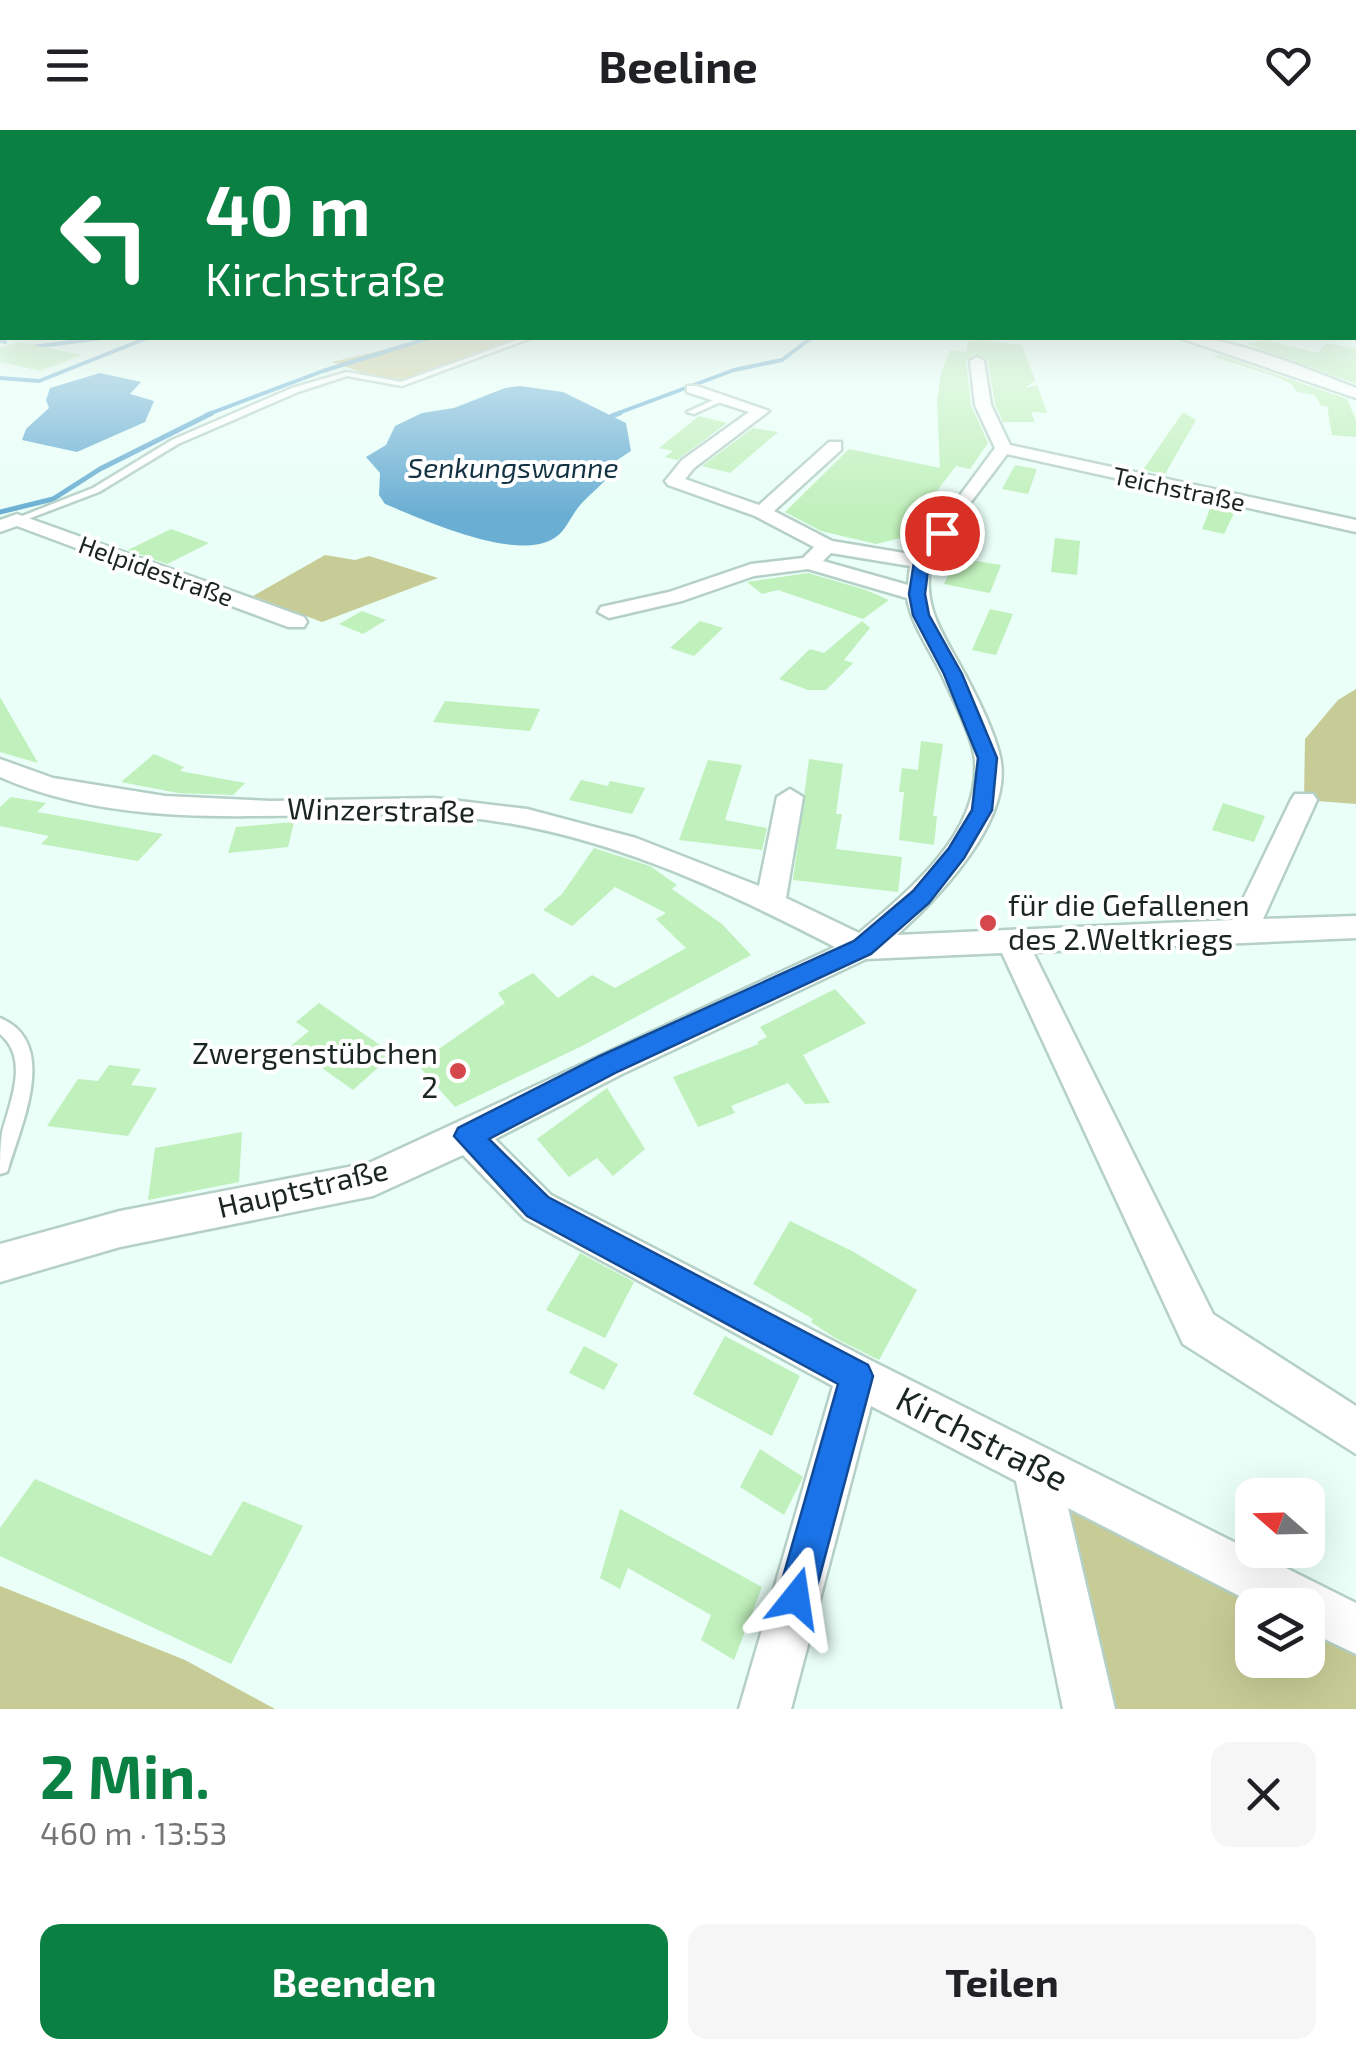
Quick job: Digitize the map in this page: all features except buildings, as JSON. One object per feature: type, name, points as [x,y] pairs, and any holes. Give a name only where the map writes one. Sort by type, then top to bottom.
[{"type":"street","points":[[862,948],[921,897],[956,853],[982,810],[988,782],[988,758],[953,674],[921,615],[917,594],[922,562],[1003,448],[983,404],[978,368]]},
{"type":"street","points":[[1289,368],[1356,393]]},
{"type":"street","points":[[692,389],[762,411],[688,464],[674,481],[762,512],[826,546],[922,562]]},
{"type":"street","points":[[762,512],[834,446]]},
{"type":"street","name":"Teichstraße","points":[[1003,448],[1356,526]]},
{"type":"street","name":"Helpidestraße","points":[[8,523],[296,622]]},
{"type":"street","points":[[809,563],[826,546]]},
{"type":"street","points":[[609,612],[676,597],[751,570],[809,563],[917,594]]},
{"type":"street","name":"Winzerstraße","points":[[0,767],[36,783],[206,809],[414,806],[482,810],[639,851],[771,901],[862,948]]},
{"type":"street","points":[[771,901],[790,797]]},
{"type":"street","points":[[1243,931],[1304,800]]},
{"type":"street","points":[[862,948],[1356,927]]},
{"type":"street","points":[[1012,941],[1198,1329],[1356,1432]]},
{"type":"street","name":"Hauptstraße","points":[[0,1263],[120,1229],[374,1180],[610,1064],[862,948]]},
{"type":"street","name":"Kirchstraße","points":[[468,1136],[538,1207],[857,1376],[1356,1629]]},
{"type":"street","points":[[765,1709],[857,1376]]},
{"type":"street","points":[[1036,1466],[1089,1709]]},
{"type":"lane","points":[[8,523],[96,490],[175,442],[295,390],[346,374],[402,384],[447,368]]},
{"type":"lane","points":[[691,412],[723,399]]},
{"type":"lane","points":[[0,1024],[20,1042],[26,1068],[0,1166]]},
{"type":"green space","points":[[349,368],[442,368],[409,380],[391,382]]},
{"type":"green space","points":[[325,555],[355,560],[369,556],[438,578],[322,622],[253,596]]},
{"type":"green space","points":[[1356,689],[1356,804],[1304,800],[1305,739],[1338,700]]},
{"type":"green space","points":[[1055,1484],[1249,1588],[1235,1588],[1235,1678],[1325,1678],[1325,1629],[1356,1646],[1356,1709],[1101,1709]]},
{"type":"green space","points":[[0,1586],[185,1660],[275,1709],[0,1709]]},
{"type":"water","points":[[100,373],[141,382],[130,394],[154,401],[145,422],[77,452],[22,440],[26,429],[49,408],[46,400],[50,388]]},
{"type":"water","name":"Senkungswanne","points":[[520,386],[563,392],[626,423],[631,451],[608,466],[614,471],[581,504],[556,537],[534,545],[491,542],[385,504],[379,495],[380,473],[366,457],[386,445],[395,426],[422,413],[454,408]]},
{"type":"waterway","points":[[0,378],[39,381],[72,368]]},
{"type":"waterway","points":[[206,415],[334,368]]},
{"type":"waterway","points":[[613,415],[745,368]]},
{"type":"waterway","points":[[0,512],[53,499],[100,469],[212,413]]},
{"type":"waterway","points":[[612,416],[620,413]]},
{"type":"place","name":"für die Gefallenen des 2.Weltkriegs","points":[[988,923]]},
{"type":"place","name":"Zwergenstübchen 2","points":[[458,1071]]},
{"type":"route","points":[[796,1598],[857,1376],[538,1207],[468,1136],[610,1064],[862,948],[921,897],[956,853],[982,810],[988,758],[953,674],[921,615],[919,573],[942,533]]}]
